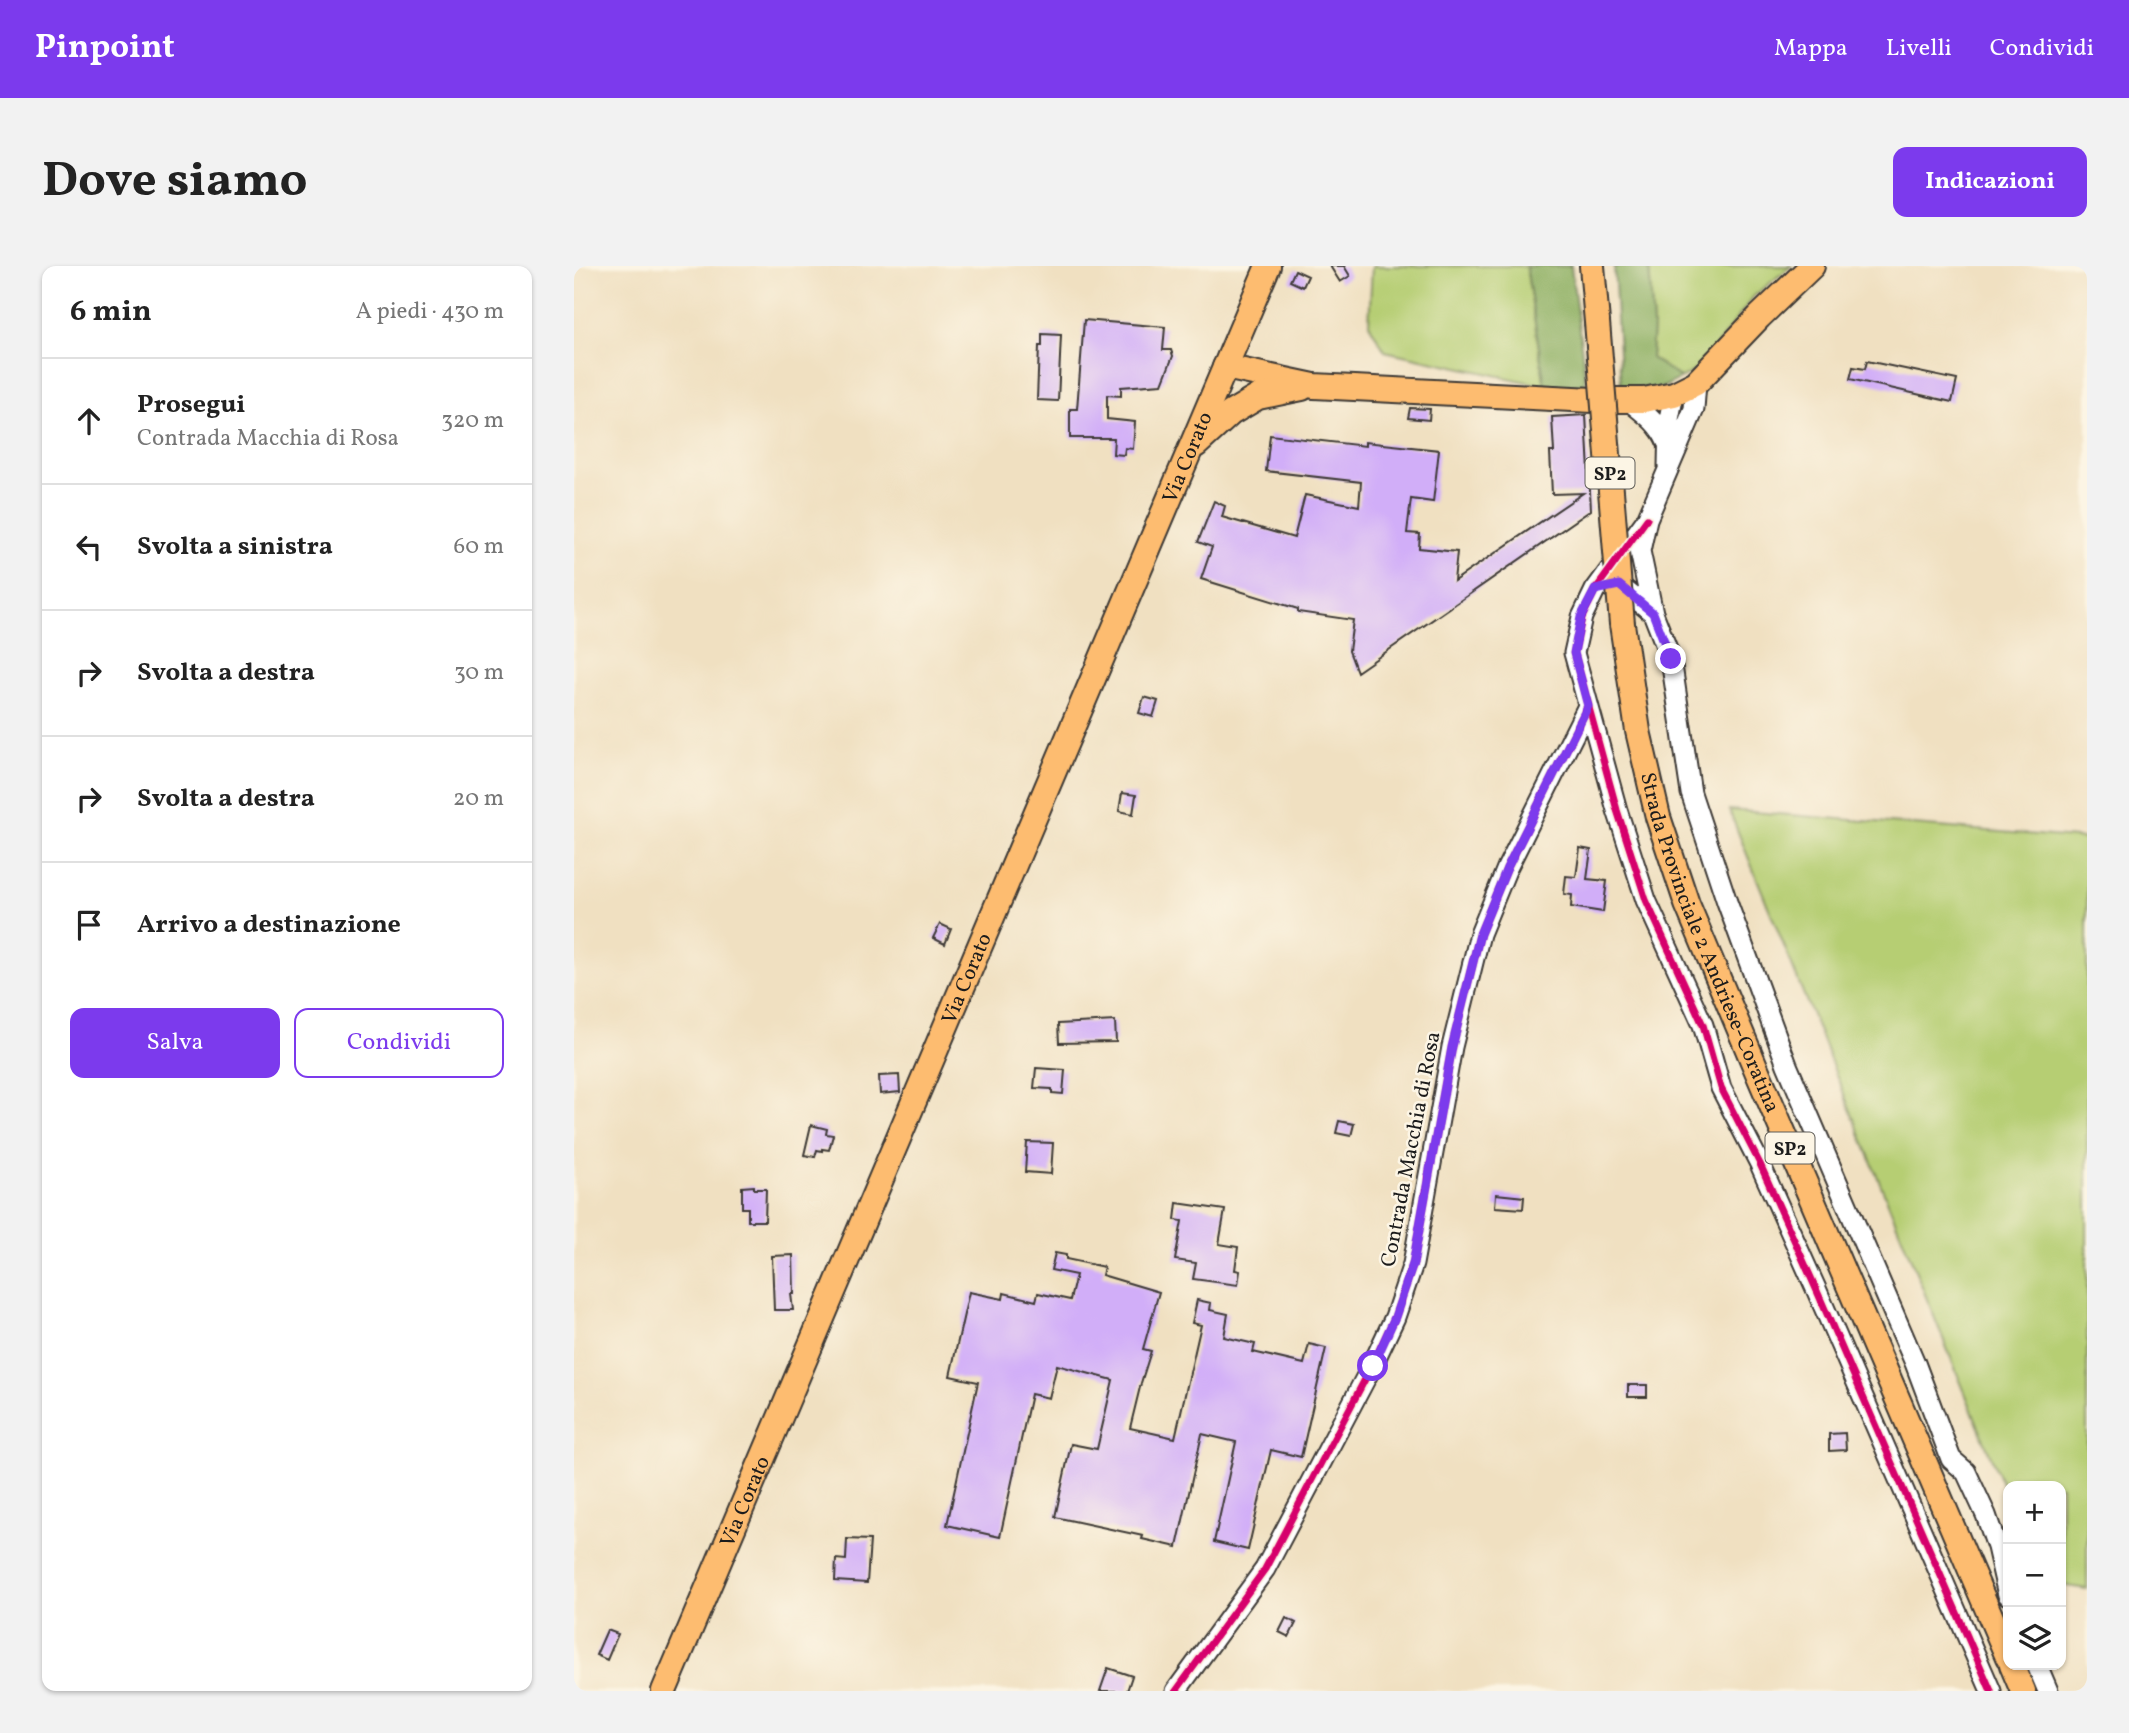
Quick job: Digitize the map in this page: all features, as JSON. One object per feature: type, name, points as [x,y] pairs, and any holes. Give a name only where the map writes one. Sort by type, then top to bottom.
[{"type":"main road","name":"Via Corato","points":[[664,1691],[1268,266]]},
{"type":"main road","points":[[1225,367],[1314,386],[1644,400],[1685,388],[1812,266]]},
{"type":"main road","name":"Strada Provinciale 2 Andriese-Coratina","points":[[1592,274],[1622,624],[1638,731],[1658,817],[1688,904],[1760,1078],[2003,1645]]},
{"type":"main road","points":[[1225,367],[1231,381],[1241,391],[1258,397]]},
{"type":"main road","points":[[1190,451],[1231,413],[1258,397],[1314,386]]},
{"type":"main road","points":[[2014,1670],[2023,1691]]},
{"type":"street","points":[[1668,470],[1667,442],[1685,388]]},
{"type":"street","points":[[1685,388],[1694,409],[1647,519],[1640,551],[1653,613],[1671,659],[1691,793],[1727,902],[1787,1065],[1915,1363],[1951,1459],[1966,1472],[1986,1515],[2003,1573]]},
{"type":"street","points":[[1628,400],[1651,419],[1662,431],[1667,442]]},
{"type":"street","points":[[1647,519],[1595,590],[1581,617],[1574,653],[1617,810],[1646,900],[1703,1024],[1721,1088],[1760,1164],[1806,1265],[1991,1691]]},
{"type":"street","points":[[1595,590],[1619,585],[1653,613]]},
{"type":"street","name":"Contrada Macchia di Rosa","points":[[1176,1691],[1265,1569],[1373,1366],[1395,1317],[1413,1264],[1452,1047],[1480,934],[1507,868],[1588,706]]},
{"type":"street","points":[[2039,1670],[2048,1691]]},
{"type":"green space","points":[[1372,266],[1526,266],[1545,386],[1385,351],[1369,324]]},
{"type":"green space","points":[[1526,266],[1571,266],[1586,385],[1545,386]]},
{"type":"green space","points":[[1614,266],[1649,266],[1653,326],[1651,358],[1681,378],[1662,388],[1621,388]]},
{"type":"green space","points":[[1649,266],[1791,266],[1754,296],[1699,368],[1681,378],[1651,358],[1653,326]]},
{"type":"green space","points":[[1729,810],[2087,839],[2087,1589],[2066,1586],[2066,1481],[2003,1481],[2003,1487]]},
{"type":"building","points":[[1330,266],[1344,266],[1350,276],[1340,282]]},
{"type":"building","points":[[1295,270],[1308,276],[1303,287],[1290,281]]},
{"type":"building","points":[[1084,320],[1165,327],[1163,350],[1171,350],[1173,356],[1162,384],[1121,387],[1121,396],[1107,395],[1107,419],[1135,422],[1133,449],[1125,448],[1124,455],[1113,454],[1114,438],[1070,438],[1070,409],[1077,409]]},
{"type":"building","points":[[1042,334],[1061,335],[1058,401],[1037,400]]},
{"type":"building","points":[[1867,361],[1957,380],[1952,402],[1850,379],[1853,367],[1865,369]]},
{"type":"building","points":[[1410,408],[1430,409],[1429,420],[1408,418]]},
{"type":"building","points":[[1586,415],[1591,510],[1357,672],[1349,651],[1353,620],[1298,612],[1298,609],[1201,579],[1212,547],[1198,542],[1214,501],[1225,506],[1222,517],[1294,538],[1305,495],[1359,506],[1361,482],[1266,471],[1270,435],[1365,446],[1365,442],[1439,450],[1433,502],[1411,499],[1407,533],[1420,534],[1419,548],[1457,552],[1454,581],[1583,493],[1552,494],[1550,452],[1554,452],[1552,417]]},
{"type":"building","points":[[1144,697],[1158,701],[1153,717],[1139,713]]},
{"type":"building","points":[[1122,793],[1136,795],[1133,814],[1119,811]]},
{"type":"building","points":[[1580,848],[1591,850],[1587,879],[1607,881],[1603,912],[1571,907],[1572,895],[1564,894],[1566,876],[1576,877]]},
{"type":"building","points":[[940,924],[951,929],[945,944],[933,938]]},
{"type":"building","points":[[1115,1021],[1116,1042],[1059,1043],[1058,1024]]},
{"type":"building","points":[[1036,1068],[1065,1070],[1063,1094],[1052,1093],[1052,1089],[1034,1088]]},
{"type":"building","points":[[899,1075],[900,1092],[880,1094],[879,1076]]},
{"type":"building","points":[[1339,1121],[1354,1124],[1351,1136],[1336,1133]]},
{"type":"building","points":[[811,1125],[827,1129],[826,1134],[833,1135],[829,1150],[817,1150],[815,1157],[804,1155]]},
{"type":"building","points":[[1027,1142],[1053,1143],[1051,1174],[1025,1172]]},
{"type":"building","points":[[754,1186],[754,1189],[766,1189],[765,1221],[748,1221],[748,1208],[742,1208],[742,1187]]},
{"type":"building","points":[[1496,1194],[1524,1197],[1523,1209],[1495,1207]]},
{"type":"building","points":[[1177,1203],[1225,1210],[1219,1244],[1238,1247],[1235,1270],[1240,1271],[1238,1285],[1193,1279],[1196,1263],[1175,1260],[1182,1221],[1175,1220]]},
{"type":"building","points":[[1055,1253],[1066,1255],[1066,1259],[1104,1267],[1102,1275],[1159,1292],[1143,1349],[1151,1351],[1130,1428],[1175,1438],[1201,1325],[1192,1323],[1197,1300],[1211,1303],[1210,1310],[1228,1314],[1224,1337],[1255,1344],[1253,1352],[1304,1364],[1309,1344],[1326,1348],[1301,1457],[1271,1450],[1248,1550],[1214,1542],[1236,1442],[1202,1434],[1177,1547],[1142,1539],[1143,1536],[1055,1517],[1071,1444],[1097,1449],[1113,1380],[1057,1365],[1049,1398],[1031,1394],[1000,1537],[947,1525],[978,1382],[950,1376],[969,1292],[1003,1299],[1004,1293],[1036,1301],[1038,1293],[1070,1300],[1076,1275],[1051,1270]]},
{"type":"building","points":[[793,1255],[793,1310],[774,1310],[772,1256]]},
{"type":"building","points":[[1628,1385],[1647,1385],[1647,1397],[1628,1397]]},
{"type":"building","points":[[1845,1433],[1846,1450],[1829,1451],[1829,1434]]},
{"type":"building","points":[[847,1539],[870,1540],[867,1583],[835,1581],[836,1559],[846,1560]]},
{"type":"building","points":[[1286,1618],[1296,1623],[1289,1637],[1279,1632]]},
{"type":"building","points":[[607,1630],[618,1634],[607,1660],[596,1655]]},
{"type":"building","points":[[1108,1668],[1132,1676],[1127,1691],[1100,1691]]},
{"type":"cycle path","points":[[1647,519],[1595,590],[1582,617],[1574,653],[1617,810],[1646,900],[1703,1025],[1721,1088],[1760,1164],[1817,1291],[1991,1691]]},
{"type":"cycle path","points":[[1176,1691],[1265,1569],[1395,1317],[1413,1264],[1452,1047],[1480,934],[1507,868],[1588,706]]},
{"type":"route","points":[[1373,1366],[1395,1317],[1413,1264],[1452,1047],[1480,934],[1507,868],[1588,706],[1574,653],[1581,617],[1595,590],[1619,585],[1653,613],[1671,659]]}]
